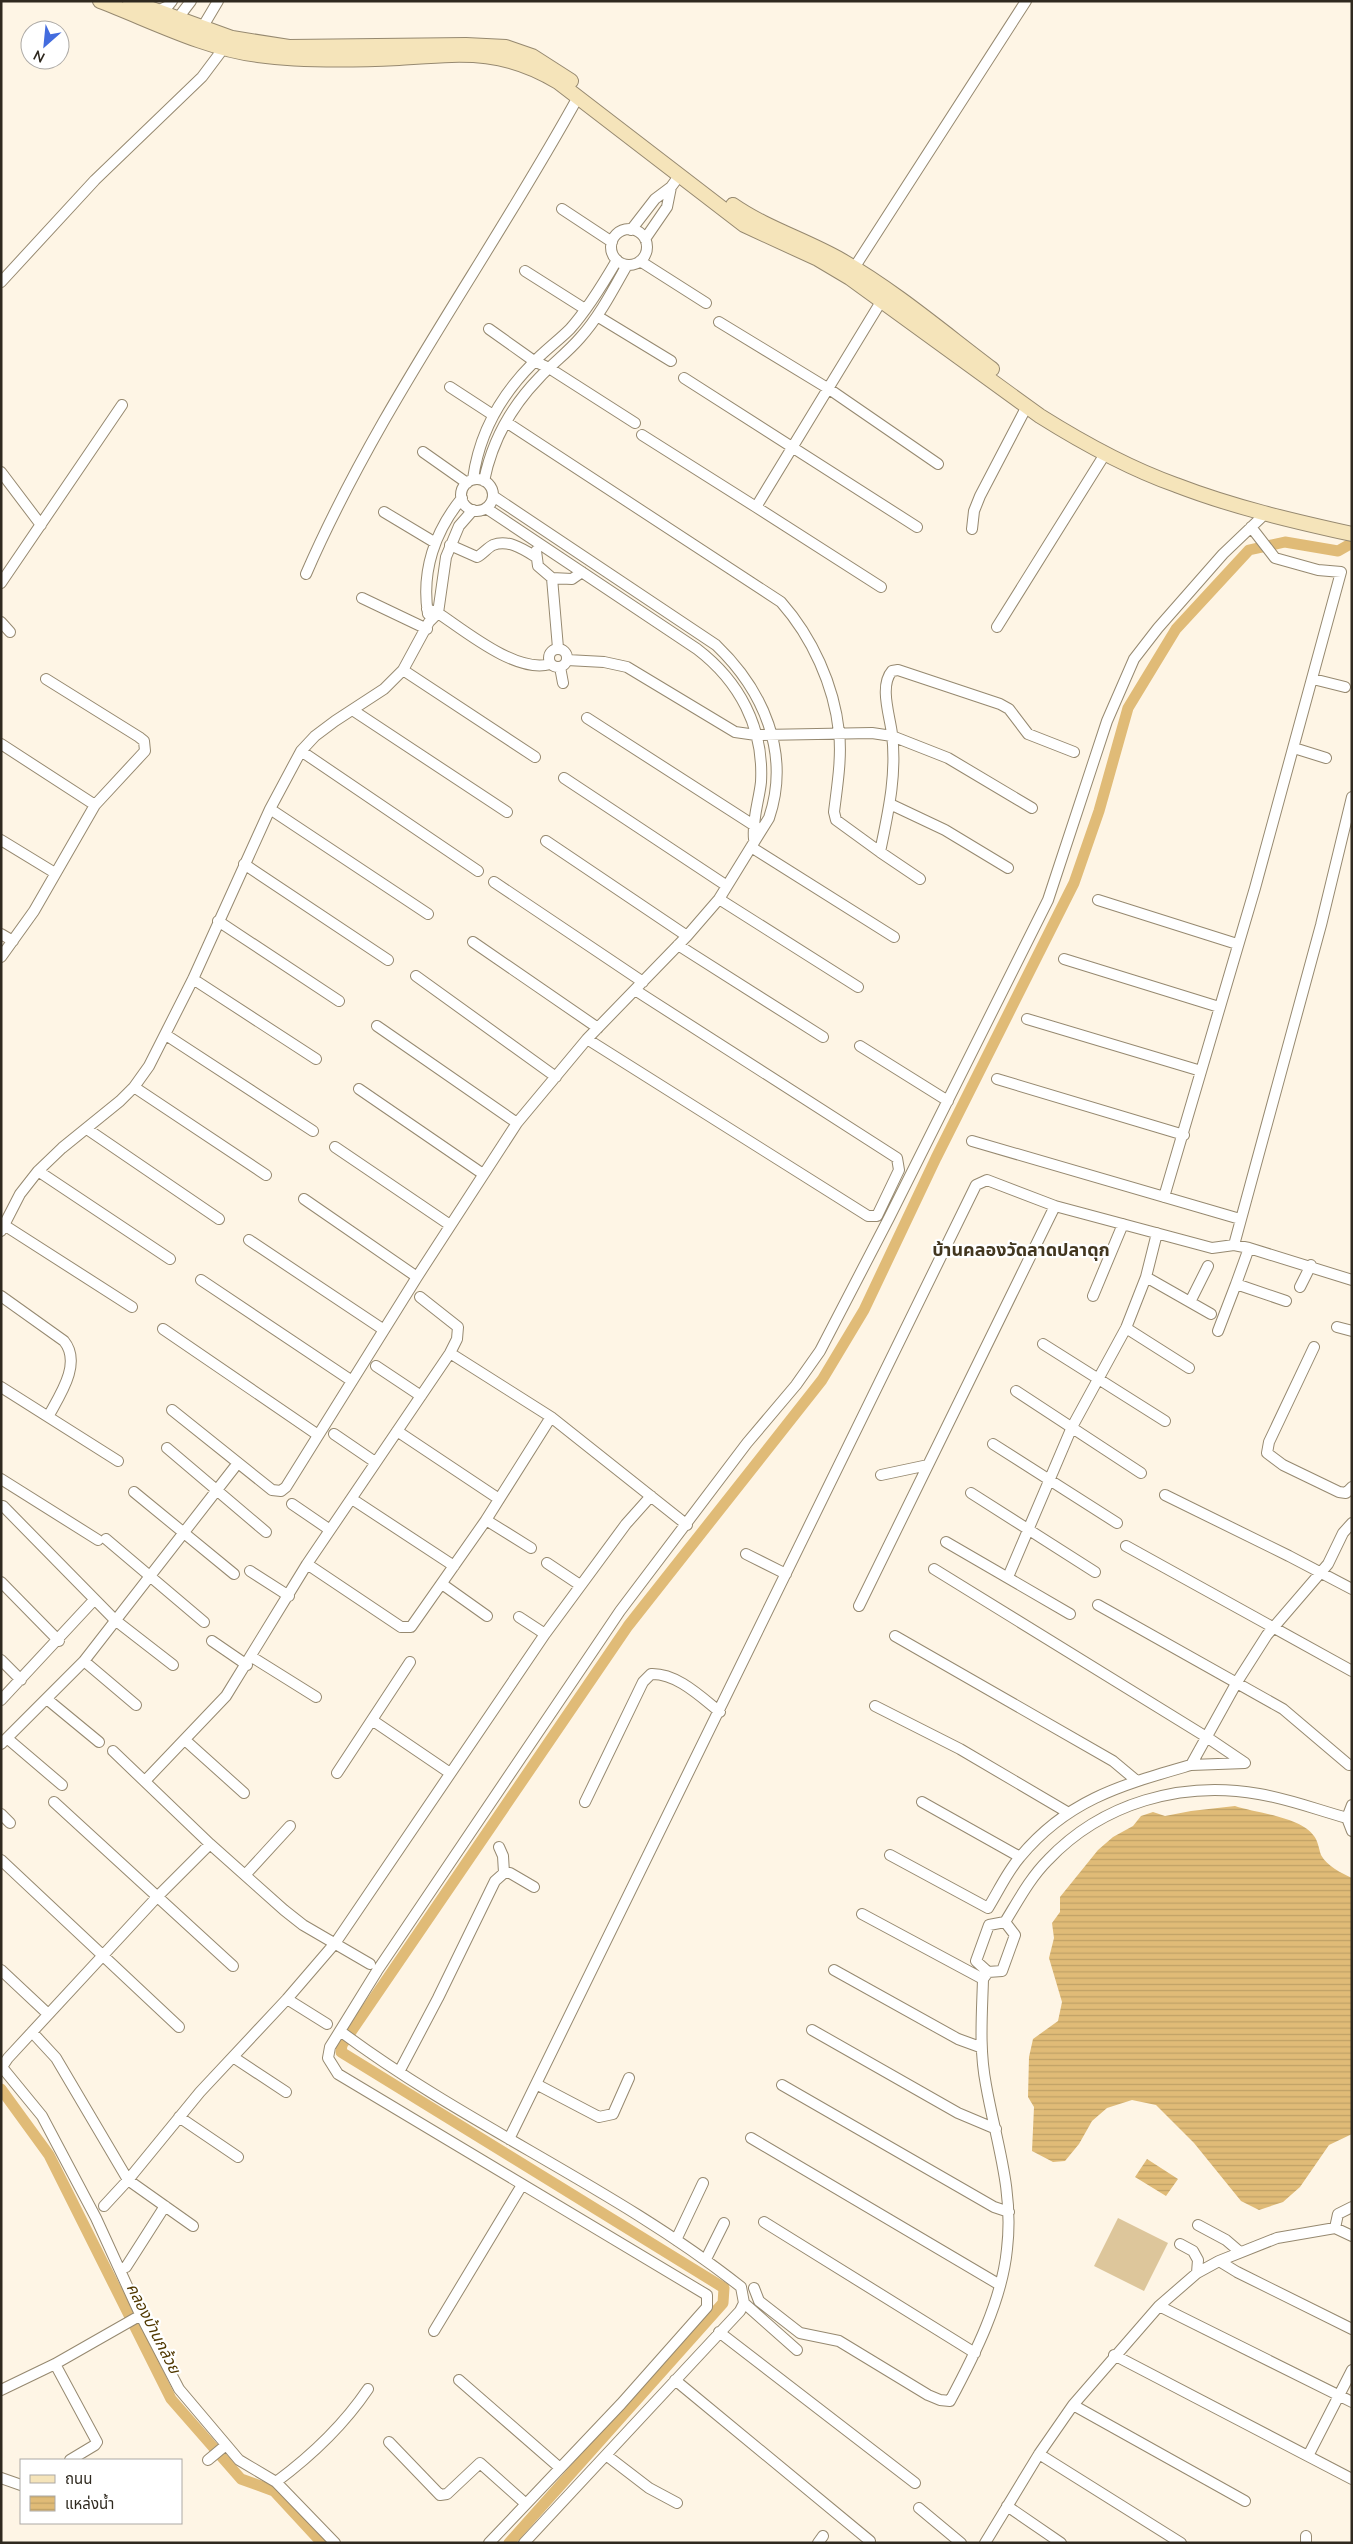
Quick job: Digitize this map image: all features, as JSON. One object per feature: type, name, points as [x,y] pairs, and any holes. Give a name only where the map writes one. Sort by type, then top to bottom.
[{"type":"street","points":[[100,1],[174,23],[202,28],[232,38],[289,47],[466,45],[506,47],[532,56],[556,69],[679,177],[748,216],[790,234],[854,268],[906,304],[1034,402],[1073,427],[1127,456],[1174,476],[1267,509]]},
{"type":"street","points":[[130,1],[158,11],[174,23],[223,49],[258,55],[288,58],[398,58],[464,55],[517,61],[539,71],[578,97],[679,177],[744,225],[818,260],[882,300],[1027,406],[1072,436],[1105,454],[1174,485],[1346,529]]},
{"type":"street","points":[[158,11],[172,1]]},
{"type":"street","points":[[202,28],[218,1]]},
{"type":"street","points":[[854,268],[1026,1]]},
{"type":"street","points":[[174,23],[193,2]]},
{"type":"street","points":[[1,282],[95,180],[202,77],[223,49]]},
{"type":"street","points":[[306,574],[351,478],[435,336],[536,173],[578,97]]},
{"type":"street","points":[[627,265],[617,260],[612,250],[612,242],[618,234],[631,230],[655,199],[679,177]]},
{"type":"street","points":[[484,481],[489,459],[506,422],[524,395],[581,337],[597,316],[627,265],[640,261],[646,254],[645,239],[667,207],[679,177]]},
{"type":"street","points":[[562,209],[612,242]]},
{"type":"street","points":[[631,230],[639,233],[645,239]]},
{"type":"street","points":[[473,510],[464,503],[462,498],[463,487],[470,481],[493,415],[509,391],[534,361],[571,328],[617,260]]},
{"type":"street","points":[[640,261],[706,303]]},
{"type":"street","points":[[525,271],[585,309]]},
{"type":"street","points":[[756,507],[829,390],[882,300]]},
{"type":"street","points":[[597,316],[671,361]]},
{"type":"street","points":[[718,322],[829,390],[938,464]]},
{"type":"street","points":[[489,329],[534,361],[549,368],[635,423]]},
{"type":"street","points":[[684,378],[917,527]]},
{"type":"street","points":[[450,387],[493,415]]},
{"type":"street","points":[[1,583],[122,405]]},
{"type":"street","points":[[972,529],[974,511],[980,496],[1027,406]]},
{"type":"street","points":[[506,422],[781,602],[799,623],[814,650],[833,703],[839,733],[834,812],[836,820],[844,828],[920,879]]},
{"type":"street","points":[[642,435],[881,587]]},
{"type":"street","points":[[172,1410],[272,1490],[278,1491],[286,1487],[416,1277],[517,1123],[588,1039],[687,936],[719,899],[763,830],[773,804],[776,756],[771,734],[765,712],[753,688],[735,663],[716,645],[493,496],[489,484],[484,481],[470,481],[423,452]]},
{"type":"street","points":[[997,627],[1105,454]]},
{"type":"street","points":[[1,472],[41,524]]},
{"type":"street","points":[[486,508],[493,496]]},
{"type":"street","points":[[428,626],[428,562],[434,542],[443,523],[462,498]]},
{"type":"street","points":[[132,1308],[3,1228],[20,1194],[38,1171],[62,1148],[87,1129],[134,1087],[166,1035],[270,809],[301,751],[315,736],[384,689],[403,670],[428,626],[438,613],[441,581],[450,545],[459,526],[473,510],[486,508],[538,542],[716,663],[730,679],[741,696],[756,735],[760,756],[761,781],[753,826],[753,843]]},
{"type":"street","points":[[489,2543],[621,2404],[707,2307],[707,2296],[338,2074],[328,2058],[330,2047],[377,1971],[589,1655],[722,1476],[796,1385],[820,1351],[1048,900],[1104,728],[1134,659],[1158,628],[1229,548],[1267,509]]},
{"type":"street","points":[[384,512],[434,542]]},
{"type":"street","points":[[1164,1197],[1184,1134],[1313,679],[1346,571],[1318,570],[1281,561],[1268,553],[1251,527]]},
{"type":"street","points":[[538,542],[536,557],[538,566],[552,578],[572,579],[582,572]]},
{"type":"street","points":[[450,545],[477,558],[494,544],[506,543],[520,547],[536,557]]},
{"type":"street","points":[[552,578],[558,648]]},
{"type":"street","points":[[617,595],[624,584]]},
{"type":"street","points":[[362,598],[428,626]]},
{"type":"street","points":[[427,609],[438,613],[511,659],[527,665],[542,667],[559,664],[604,662],[627,667],[735,732],[756,735],[872,733],[892,736],[948,758],[1032,808]]},
{"type":"street","points":[[1,622],[10,632]]},
{"type":"street","points":[[558,648],[565,651],[559,664]]},
{"type":"street","points":[[558,648],[549,654],[559,664],[563,683]]},
{"type":"street","points":[[403,670],[535,757]]},
{"type":"street","points":[[880,852],[890,804],[894,772],[892,736],[885,683],[892,671],[898,670],[1000,704],[1009,709],[1028,734],[1074,752]]},
{"type":"street","points":[[1,956],[29,919],[95,805],[142,757],[144,751],[144,742],[46,679]]},
{"type":"street","points":[[1313,679],[1345,686]]},
{"type":"street","points":[[354,710],[507,812]]},
{"type":"street","points":[[587,718],[753,826],[763,830]]},
{"type":"street","points":[[1,744],[95,805]]},
{"type":"street","points":[[1294,748],[1326,758]]},
{"type":"street","points":[[301,751],[478,871]]},
{"type":"street","points":[[564,778],[727,886]]},
{"type":"street","points":[[1234,1245],[1320,925],[1352,797]]},
{"type":"street","points":[[890,804],[944,830],[1008,868]]},
{"type":"street","points":[[270,809],[428,914]]},
{"type":"street","points":[[1,840],[55,873]]},
{"type":"street","points":[[546,841],[687,936]]},
{"type":"street","points":[[753,843],[894,936]]},
{"type":"street","points":[[244,864],[388,960]]},
{"type":"street","points":[[494,882],[642,982]]},
{"type":"street","points":[[719,899],[858,987]]},
{"type":"street","points":[[1098,900],[1238,944]]},
{"type":"street","points":[[218,921],[339,1001]]},
{"type":"street","points":[[1,934],[13,941]]},
{"type":"street","points":[[473,942],[598,1028]]},
{"type":"street","points":[[678,945],[823,1037]]},
{"type":"street","points":[[1064,959],[1219,1008]]},
{"type":"street","points":[[416,976],[556,1077]]},
{"type":"street","points":[[193,979],[316,1059]]},
{"type":"street","points":[[588,1039],[868,1216],[877,1216],[899,1170],[897,1158],[635,990]]},
{"type":"street","points":[[1026,1019],[1201,1071]]},
{"type":"street","points":[[377,1026],[517,1123]]},
{"type":"street","points":[[166,1035],[313,1131]]},
{"type":"street","points":[[860,1046],[948,1101]]},
{"type":"street","points":[[997,1079],[1184,1134]]},
{"type":"street","points":[[134,1087],[266,1175]]},
{"type":"street","points":[[359,1088],[483,1174]]},
{"type":"street","points":[[87,1129],[220,1219]]},
{"type":"street","points":[[972,1141],[1240,1219]]},
{"type":"street","points":[[335,1147],[450,1225]]},
{"type":"street","points":[[38,1171],[170,1259]]},
{"type":"street","points":[[509,2139],[720,1712],[976,1185],[987,1180],[1055,1206],[1212,1248],[1234,1245],[1249,1248],[1352,1280]]},
{"type":"street","points":[[304,1200],[416,1277]]},
{"type":"street","points":[[859,1606],[1055,1206]]},
{"type":"street","points":[[1093,1296],[1123,1224]]},
{"type":"street","points":[[1008,1577],[1072,1427],[1126,1328],[1146,1277],[1157,1233]]},
{"type":"street","points":[[249,1240],[384,1330]]},
{"type":"street","points":[[1218,1331],[1249,1248]]},
{"type":"street","points":[[1190,1302],[1208,1266]]},
{"type":"street","points":[[1300,1287],[1311,1266]]},
{"type":"street","points":[[1146,1277],[1211,1314]]},
{"type":"street","points":[[201,1280],[352,1381]]},
{"type":"street","points":[[1236,1284],[1286,1301]]},
{"type":"street","points":[[1,1296],[70,1347],[70,1370],[66,1383],[49,1416]]},
{"type":"street","points":[[145,1781],[226,1696],[250,1661],[307,1564],[450,1353],[457,1339],[458,1327],[420,1297]]},
{"type":"street","points":[[1337,1326],[1352,1331]]},
{"type":"street","points":[[1126,1328],[1189,1368]]},
{"type":"street","points":[[163,1329],[318,1435]]},
{"type":"street","points":[[1043,1344],[1165,1421]]},
{"type":"street","points":[[1314,1347],[1269,1442],[1267,1453],[1283,1465],[1339,1492],[1346,1493],[1352,1487]]},
{"type":"street","points":[[450,1353],[552,1417],[687,1525]]},
{"type":"street","points":[[376,1366],[421,1396]]},
{"type":"street","points":[[1,1387],[118,1461]]},
{"type":"street","points":[[1016,1391],[1141,1473]]},
{"type":"street","points":[[307,1564],[401,1627],[408,1628],[415,1623],[486,1520],[552,1417]]},
{"type":"street","points":[[396,1431],[499,1499]]},
{"type":"street","points":[[334,1434],[376,1462]]},
{"type":"street","points":[[993,1444],[1117,1523]]},
{"type":"street","points":[[167,1448],[266,1532]]},
{"type":"street","points":[[881,1475],[928,1465]]},
{"type":"street","points":[[62,1785],[4,1742],[48,1700],[84,1661],[234,1468]]},
{"type":"street","points":[[1,1479],[102,1540],[204,1622]]},
{"type":"street","points":[[134,1492],[234,1574]]},
{"type":"street","points":[[971,1494],[1095,1572]]},
{"type":"street","points":[[1165,1495],[1289,1556],[1352,1590]]},
{"type":"street","points":[[104,2206],[128,2180],[179,2117],[287,1999],[336,1942],[545,1634],[626,1524],[651,1496]]},
{"type":"street","points":[[352,1499],[454,1566]]},
{"type":"street","points":[[292,1504],[330,1530]]},
{"type":"street","points":[[3,1506],[115,1620],[173,1665]]},
{"type":"street","points":[[486,1520],[531,1548]]},
{"type":"street","points":[[1191,1765],[1208,1738],[1237,1682],[1272,1628],[1328,1564],[1343,1533],[1352,1523]]},
{"type":"street","points":[[946,1542],[1070,1614]]},
{"type":"street","points":[[1126,1546],[1352,1671]]},
{"type":"street","points":[[746,1554],[786,1574]]},
{"type":"street","points":[[548,1563],[580,1585]]},
{"type":"street","points":[[890,1855],[988,1908],[1020,1857],[1067,1812],[1110,1790],[1191,1765],[1245,1764],[1208,1738],[934,1569]]},
{"type":"street","points":[[250,1571],[289,1596]]},
{"type":"street","points":[[1,1582],[59,1641]]},
{"type":"street","points":[[442,1584],[487,1616]]},
{"type":"street","points":[[1,1700],[59,1641],[94,1600]]},
{"type":"street","points":[[1098,1604],[1283,1710],[1349,1765]]},
{"type":"street","points":[[519,1617],[545,1634]]},
{"type":"street","points":[[895,1636],[1113,1761],[1137,1781]]},
{"type":"street","points":[[212,1641],[316,1698]]},
{"type":"street","points":[[1,1660],[21,1680]]},
{"type":"street","points":[[84,1661],[136,1705]]},
{"type":"street","points":[[337,1773],[410,1662]]},
{"type":"street","points":[[585,1802],[643,1682],[651,1674],[666,1676],[680,1682],[720,1712]]},
{"type":"street","points":[[48,1700],[99,1742]]},
{"type":"street","points":[[875,1706],[960,1749],[1067,1812]]},
{"type":"street","points":[[372,1720],[450,1772]]},
{"type":"street","points":[[186,1740],[244,1793]]},
{"type":"street","points":[[113,1751],[210,1844],[246,1874],[284,1910],[303,1925],[336,1942],[370,1964]]},
{"type":"street","points":[[754,2288],[760,2301],[800,2334],[839,2341],[940,2400],[950,2401],[975,2353],[1000,2285],[1006,2258],[1009,2212],[1007,2182],[986,2085],[980,2047],[986,1975],[976,1961],[989,1925],[1005,1922],[1042,1866],[1070,1840],[1098,1821],[1127,1806],[1164,1794],[1199,1789],[1260,1794],[1347,1818]]},
{"type":"street","points":[[54,1802],[233,1966]]},
{"type":"street","points":[[922,1802],[1020,1857]]},
{"type":"street","points":[[1352,1805],[1347,1818],[1352,1831]]},
{"type":"street","points":[[1,1814],[10,1823]]},
{"type":"street","points":[[246,1874],[290,1826]]},
{"type":"street","points":[[210,1844],[157,1897],[2,2066],[42,2116],[96,2218],[138,2316],[180,2389],[225,2446],[239,2460],[276,2482],[335,2543]]},
{"type":"street","points":[[498,1847],[503,1856],[504,1873]]},
{"type":"street","points":[[1,1860],[179,2027]]},
{"type":"street","points":[[399,2072],[438,1998],[495,1881],[504,1873],[510,1873],[534,1887]]},
{"type":"street","points":[[862,1914],[986,1975],[1002,1971],[1015,1935],[1005,1922]]},
{"type":"street","points":[[1,1970],[48,2014]]},
{"type":"street","points":[[834,1970],[958,2039],[980,2047]]},
{"type":"street","points":[[287,1999],[327,2024]]},
{"type":"street","points":[[812,2030],[958,2113],[996,2129]]},
{"type":"street","points":[[32,2032],[56,2058],[128,2180],[193,2226]]},
{"type":"street","points":[[341,2032],[399,2072],[587,2184],[706,2259],[741,2287],[744,2303],[740,2311],[524,2543]]},
{"type":"street","points":[[233,2057],[286,2092]]},
{"type":"street","points":[[536,2084],[599,2117],[605,2117],[613,2114],[629,2078]]},
{"type":"street","points":[[782,2085],[994,2207],[1009,2212]]},
{"type":"street","points":[[179,2117],[238,2157]]},
{"type":"street","points":[[751,2138],[1000,2285]]},
{"type":"street","points":[[676,2240],[703,2183]]},
{"type":"street","points":[[434,2331],[522,2185]]},
{"type":"street","points":[[126,2267],[165,2206]]},
{"type":"street","points":[[1335,2228],[1338,2214],[1352,2207]]},
{"type":"street","points":[[764,2222],[975,2353]]},
{"type":"street","points":[[706,2259],[724,2223]]},
{"type":"street","points":[[1198,2225],[1226,2240],[1240,2252]]},
{"type":"street","points":[[985,2543],[1038,2454],[1073,2405],[1114,2355],[1159,2306],[1197,2273],[1219,2261],[1277,2238],[1335,2228],[1352,2236]]},
{"type":"street","points":[[1180,2244],[1193,2252],[1198,2260],[1197,2273]]},
{"type":"street","points":[[1219,2261],[1237,2272],[1352,2329]]},
{"type":"street","points":[[744,2303],[797,2350]]},
{"type":"street","points":[[1159,2306],[1352,2402]]},
{"type":"street","points":[[1,2390],[55,2364],[138,2316]]},
{"type":"street","points":[[719,2332],[914,2483]]},
{"type":"street","points":[[1114,2355],[1352,2479]]},
{"type":"street","points":[[55,2364],[97,2442],[72,2459]]},
{"type":"street","points":[[1308,2456],[1352,2370]]},
{"type":"street","points":[[459,2380],[560,2468]]},
{"type":"street","points":[[675,2380],[870,2541]]},
{"type":"street","points":[[276,2482],[329,2437],[351,2414],[368,2390]]},
{"type":"street","points":[[1073,2405],[1245,2501]]},
{"type":"street","points":[[389,2442],[434,2492],[440,2495],[446,2494],[480,2463],[526,2504]]},
{"type":"street","points":[[209,2459],[225,2446]]},
{"type":"street","points":[[1038,2454],[1181,2543]]},
{"type":"street","points":[[606,2455],[649,2488],[677,2503]]},
{"type":"street","points":[[1,2478],[20,2485]]},
{"type":"street","points":[[1007,2506],[1061,2543]]},
{"type":"street","points":[[919,2508],[961,2543]]},
{"type":"shaded area","points":[[1118,2218],[1168,2243],[1144,2291],[1094,2266]]},
{"type":"water","points":[[1235,1806],[1277,1816],[1299,1824],[1315,1838],[1321,1855],[1327,1863],[1352,1878],[1352,2134],[1329,2145],[1300,2187],[1283,2202],[1259,2210],[1241,2201],[1194,2143],[1156,2105],[1132,2100],[1107,2108],[1092,2121],[1079,2144],[1065,2161],[1053,2162],[1032,2151],[1034,2107],[1028,2097],[1029,2057],[1033,2039],[1058,2021],[1062,2002],[1049,1958],[1054,1938],[1052,1923],[1060,1912],[1060,1897],[1098,1850],[1113,1837],[1133,1826],[1141,1816],[1153,1812],[1165,1816]]},
{"type":"water","points":[[1147,2159],[1178,2179],[1166,2196],[1135,2177]]},
{"type":"waterway","points":[[509,2543],[723,2303],[724,2288],[341,2052],[342,2045],[628,1626],[822,1380],[864,1310],[936,1158],[1074,883],[1099,811],[1128,708],[1176,629],[1249,550],[1285,542],[1338,551],[1352,543]]},
{"type":"waterway","name":"คลองบ้านกล้วย","points":[[1,2089],[49,2155],[171,2399],[241,2479],[274,2491],[322,2543]]},
{"type":"district","name":"บ้านคลองวัดลาดปลาดุก","points":[[1021,1249]]}]
